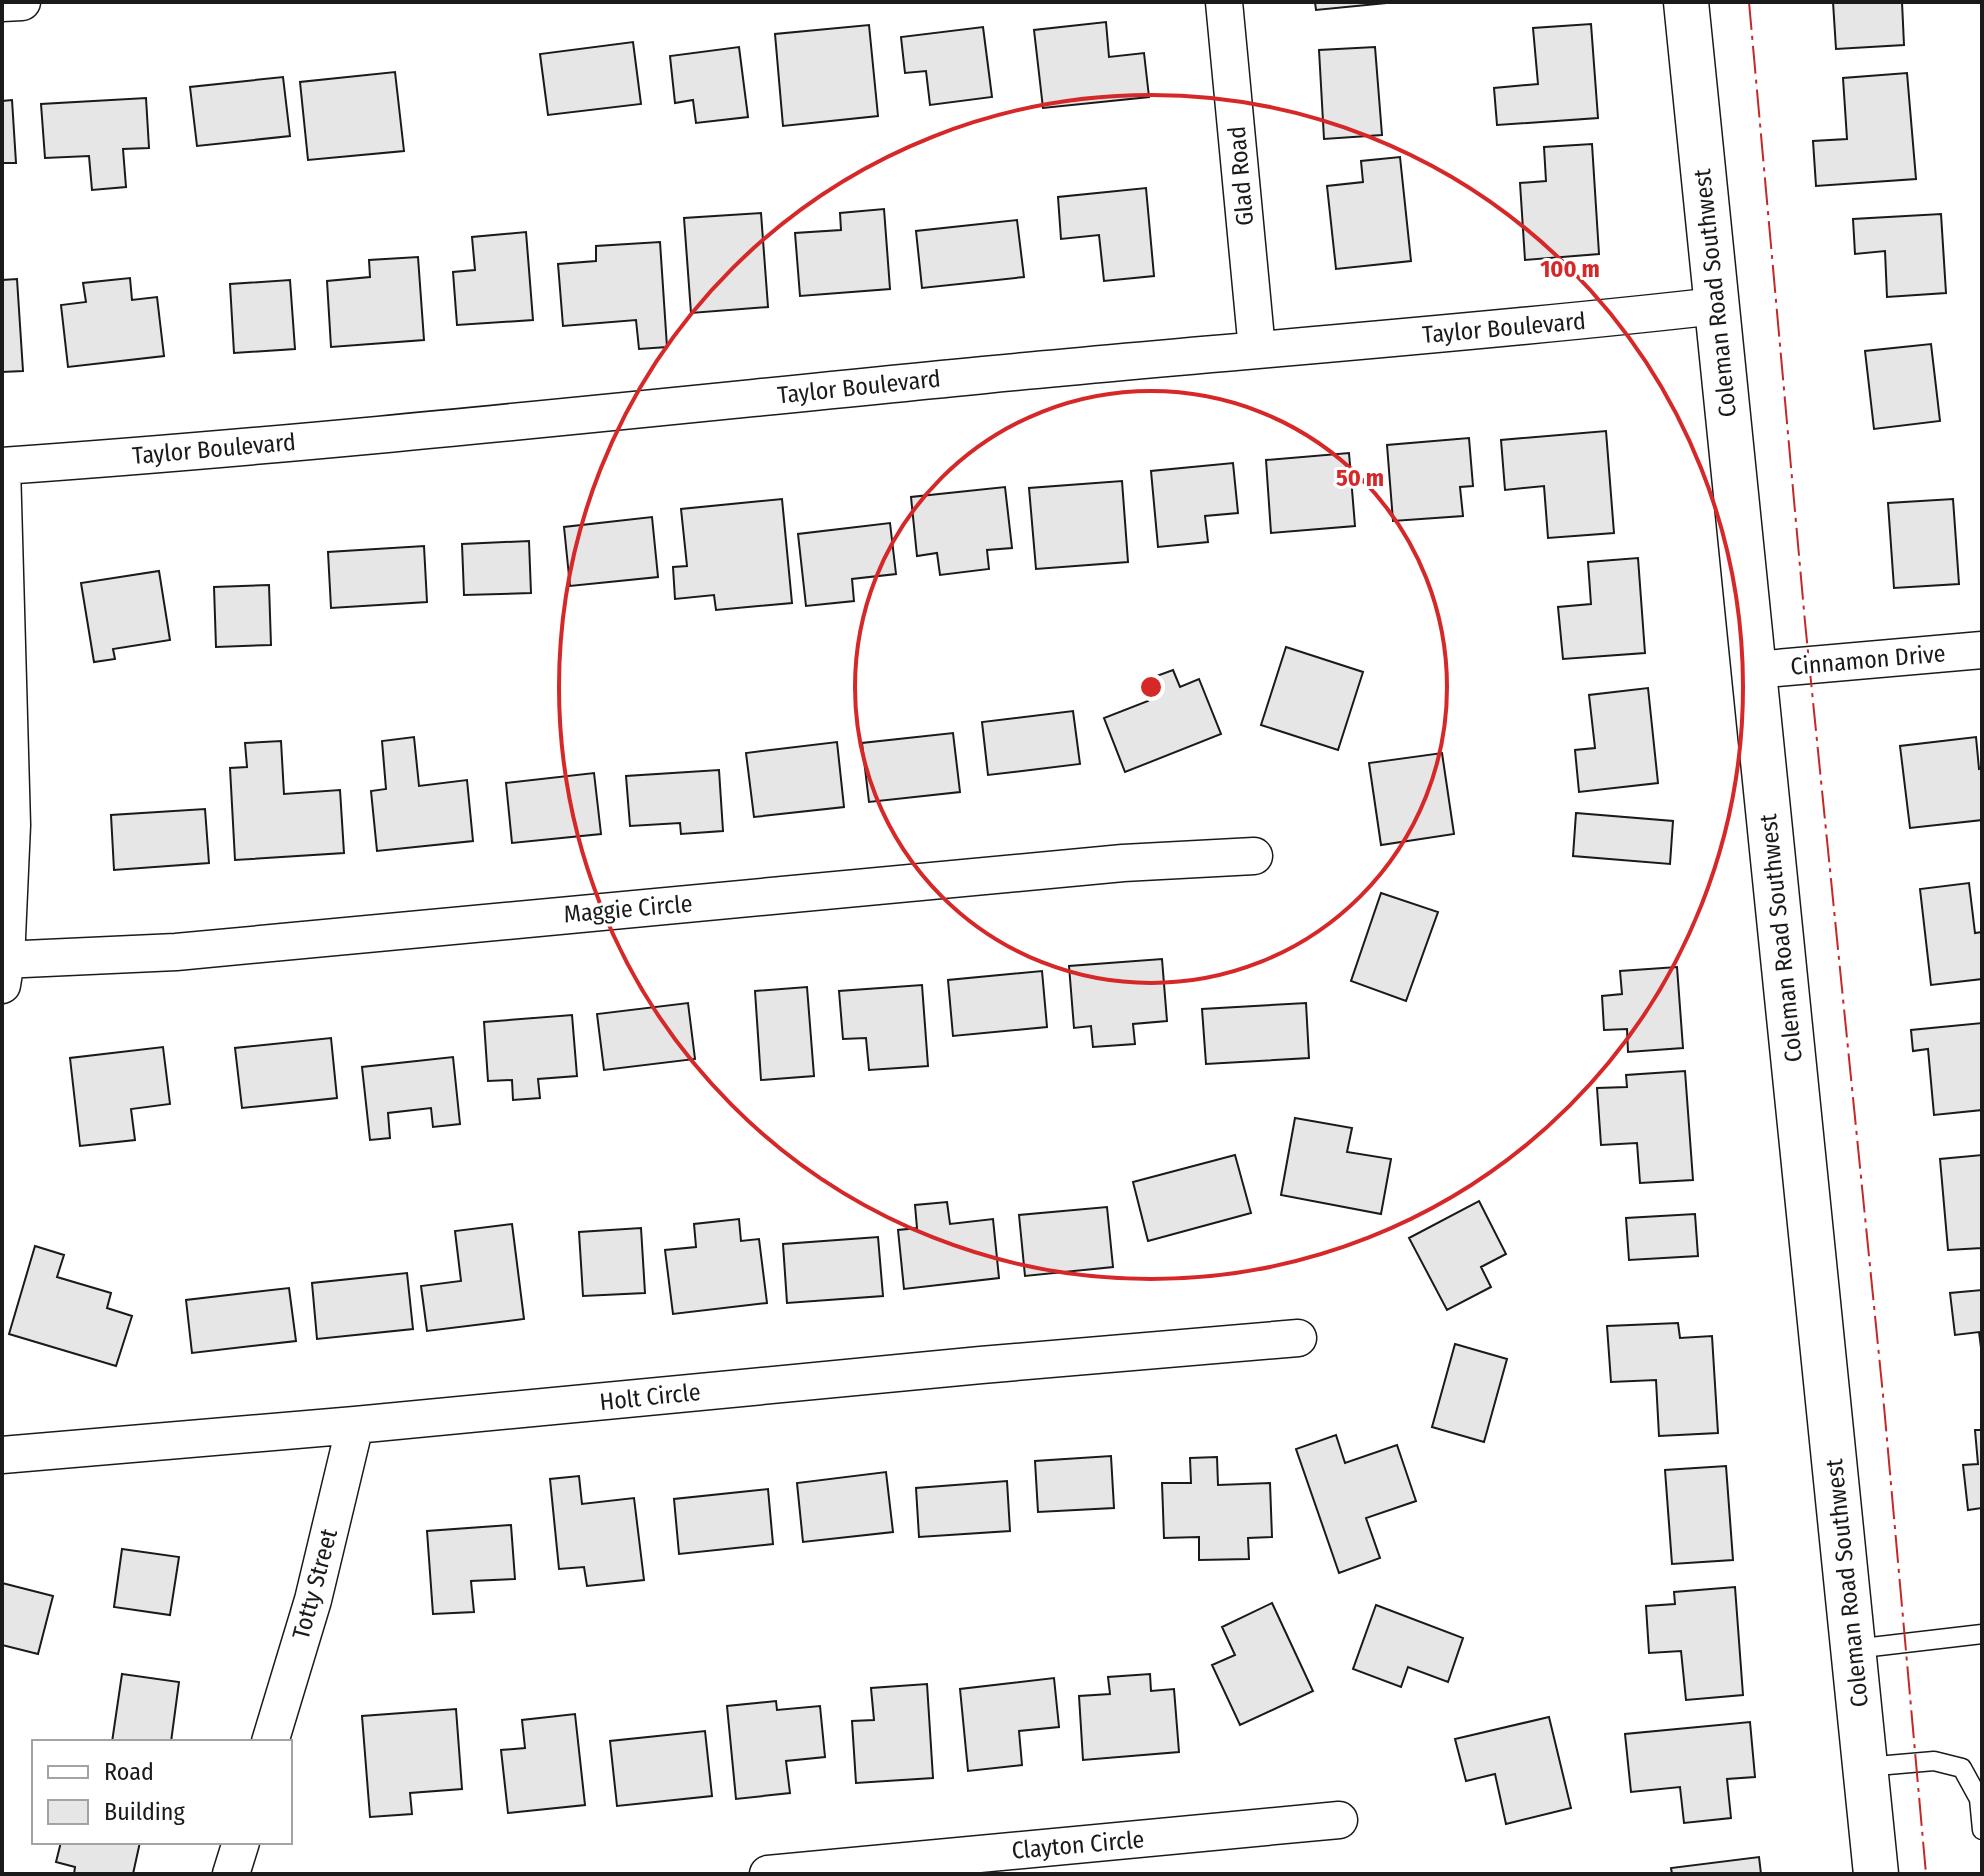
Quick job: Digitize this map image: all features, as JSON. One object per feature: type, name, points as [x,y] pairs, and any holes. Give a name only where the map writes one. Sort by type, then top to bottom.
[{"type":"street","points":[[2,3],[22,2]]},
{"type":"street","name":"Glad Road","points":[[1224,2],[1257,350]]},
{"type":"street","name":"Coleman Road Southwest","points":[[1686,2],[1876,1874]]},
{"type":"street","name":"Taylor Boulevard","points":[[2,466],[439,429],[1569,323],[1716,306]]},
{"type":"street","points":[[2,466],[12,825],[3,968]]},
{"type":"street","name":"Cinnamon Drive","points":[[1754,670],[1982,650]]},
{"type":"street","name":"Maggie Circle","points":[[3,968],[1092,866],[1254,856]]},
{"type":"street","name":"Holt Circle","points":[[2,1455],[1298,1338]]},
{"type":"street","name":"Totty Street","points":[[271,1740],[313,1600],[355,1425]]},
{"type":"street","name":"Clayton Circle","points":[[768,1874],[1339,1820]]},
{"type":"street","points":[[231,1874],[240,1844]]},
{"type":"lane","points":[[1854,1649],[1982,1634]]},
{"type":"lane","points":[[1865,1767],[1934,1761],[1962,1768],[1982,1766]]},
{"type":"lane","points":[[1962,1768],[1979,1799],[1982,1830]]},
{"type":"building","points":[[1315,2],[1397,2],[1316,10]]},
{"type":"building","points":[[1833,2],[1902,2],[1904,45],[1836,49]]},
{"type":"building","points":[[1106,22],[1109,57],[1144,53],[1149,97],[1043,108],[1034,30]]},
{"type":"building","points":[[1591,24],[1598,118],[1497,125],[1494,88],[1538,84],[1533,28]]},
{"type":"building","points":[[869,25],[878,116],[783,126],[775,34]]},
{"type":"building","points":[[983,27],[992,97],[930,105],[926,71],[905,73],[901,37]]},
{"type":"building","points":[[633,42],[641,104],[548,115],[540,54]]},
{"type":"building","points":[[739,47],[748,117],[696,123],[693,100],[675,103],[670,56]]},
{"type":"building","points":[[1375,47],[1382,135],[1324,139],[1319,50]]},
{"type":"building","points":[[395,72],[404,151],[308,160],[300,82]]},
{"type":"building","points":[[1907,73],[1916,179],[1816,186],[1813,141],[1847,139],[1843,78]]},
{"type":"building","points":[[283,77],[290,136],[197,146],[190,87]]},
{"type":"building","points":[[146,98],[149,148],[123,149],[126,187],[92,190],[89,156],[45,158],[41,104]]},
{"type":"building","points":[[12,100],[16,163],[2,163],[2,101]]},
{"type":"building","points":[[1592,144],[1599,254],[1525,260],[1520,183],[1546,181],[1544,147]]},
{"type":"building","points":[[1400,157],[1411,261],[1336,269],[1327,186],[1363,182],[1361,161]]},
{"type":"building","points":[[1146,188],[1154,276],[1104,281],[1099,235],[1061,239],[1058,197]]},
{"type":"building","points":[[884,209],[890,289],[800,296],[795,233],[841,230],[840,213]]},
{"type":"building","points":[[761,213],[768,307],[691,313],[684,218]]},
{"type":"building","points":[[1941,214],[1946,293],[1887,297],[1885,251],[1855,254],[1853,219]]},
{"type":"building","points":[[1017,220],[1024,277],[922,288],[916,231]]},
{"type":"building","points":[[526,232],[533,320],[457,325],[453,272],[475,270],[472,237]]},
{"type":"building","points":[[660,242],[667,347],[639,349],[636,320],[563,326],[558,264],[596,261],[596,246]]},
{"type":"building","points":[[418,257],[424,340],[331,347],[327,281],[370,277],[369,260]]},
{"type":"building","points":[[130,278],[132,300],[157,297],[164,356],[68,367],[61,305],[86,302],[83,283]]},
{"type":"building","points":[[17,279],[23,371],[2,372],[2,280]]},
{"type":"building","points":[[290,280],[295,349],[234,353],[230,284]]},
{"type":"building","points":[[1931,344],[1940,421],[1874,429],[1865,351]]},
{"type":"building","points":[[1606,431],[1614,533],[1548,538],[1544,486],[1505,490],[1501,440]]},
{"type":"building","points":[[1469,438],[1473,486],[1460,487],[1463,516],[1393,521],[1387,445]]},
{"type":"building","points":[[1349,453],[1355,526],[1271,533],[1266,460]]},
{"type":"building","points":[[1233,463],[1238,513],[1205,516],[1208,542],[1158,547],[1151,471]]},
{"type":"building","points":[[1122,481],[1128,562],[1036,569],[1029,488]]},
{"type":"building","points":[[1005,487],[1012,548],[987,550],[989,569],[940,575],[937,553],[917,556],[911,497]]},
{"type":"building","points":[[782,499],[792,603],[716,610],[714,595],[675,599],[673,567],[687,566],[681,509]]},
{"type":"building","points":[[1953,499],[1959,584],[1894,588],[1888,503]]},
{"type":"building","points":[[652,517],[658,577],[570,586],[564,527]]},
{"type":"building","points":[[890,523],[896,574],[852,579],[854,601],[806,606],[798,534]]},
{"type":"building","points":[[529,541],[531,593],[464,595],[462,544]]},
{"type":"building","points":[[424,546],[427,602],[331,608],[328,552]]},
{"type":"building","points":[[1638,558],[1645,653],[1563,659],[1558,607],[1591,604],[1588,562]]},
{"type":"building","points":[[159,571],[170,640],[113,649],[115,659],[94,662],[81,583]]},
{"type":"building","points":[[269,585],[271,645],[216,647],[214,587]]},
{"type":"building","points":[[1286,647],[1363,672],[1338,750],[1261,725]]},
{"type":"building","points":[[1173,670],[1180,687],[1199,679],[1221,734],[1125,772],[1104,718],[1148,701],[1140,682]]},
{"type":"building","points":[[1648,688],[1658,783],[1579,792],[1575,750],[1595,748],[1589,695]]},
{"type":"building","points":[[1073,711],[1080,764],[988,775],[982,722]]},
{"type":"building","points":[[953,733],[960,792],[869,802],[862,743]]},
{"type":"building","points":[[414,737],[419,786],[467,780],[473,841],[377,851],[371,791],[386,789],[382,741]]},
{"type":"building","points":[[1976,737],[1979,769],[1982,768],[1982,820],[1910,828],[1900,746]]},
{"type":"building","points":[[281,741],[284,794],[340,790],[344,853],[235,860],[230,768],[247,767],[245,743]]},
{"type":"building","points":[[837,742],[844,807],[754,817],[746,753]]},
{"type":"building","points":[[1442,753],[1454,834],[1381,845],[1369,763]]},
{"type":"building","points":[[719,770],[723,831],[681,834],[680,823],[630,826],[626,776]]},
{"type":"building","points":[[594,773],[601,834],[512,843],[506,783]]},
{"type":"building","points":[[205,809],[209,863],[114,870],[111,815]]},
{"type":"building","points":[[1576,813],[1673,821],[1670,864],[1573,856]]},
{"type":"building","points":[[1969,883],[1975,933],[1982,932],[1982,979],[1931,985],[1920,889]]},
{"type":"building","points":[[1381,893],[1438,912],[1406,1001],[1351,981]]},
{"type":"building","points":[[1162,959],[1167,1021],[1133,1024],[1135,1044],[1093,1047],[1091,1026],[1074,1028],[1069,966]]},
{"type":"building","points":[[1677,967],[1683,1048],[1628,1052],[1627,1029],[1604,1030],[1602,996],[1622,994],[1620,971]]},
{"type":"building","points":[[1042,971],[1047,1027],[953,1036],[948,980]]},
{"type":"building","points":[[922,985],[928,1066],[869,1070],[866,1038],[843,1039],[839,991]]},
{"type":"building","points":[[807,987],[814,1076],[761,1080],[755,991]]},
{"type":"building","points":[[688,1003],[695,1059],[604,1070],[597,1014]]},
{"type":"building","points":[[1306,1003],[1309,1058],[1206,1064],[1202,1009]]},
{"type":"building","points":[[572,1015],[577,1076],[538,1079],[540,1098],[513,1100],[512,1080],[488,1081],[484,1022]]},
{"type":"building","points":[[1982,1023],[1982,1110],[1934,1115],[1928,1049],[1913,1051],[1911,1030]]},
{"type":"building","points":[[331,1038],[337,1098],[242,1108],[235,1048]]},
{"type":"building","points":[[163,1047],[170,1104],[131,1109],[135,1140],[80,1146],[70,1058]]},
{"type":"building","points":[[453,1057],[460,1124],[433,1127],[431,1108],[388,1113],[390,1138],[370,1140],[362,1067]]},
{"type":"building","points":[[1685,1071],[1693,1180],[1640,1183],[1637,1143],[1601,1145],[1597,1088],[1627,1087],[1626,1075]]},
{"type":"building","points":[[1295,1118],[1352,1128],[1347,1152],[1391,1159],[1381,1214],[1281,1195]]},
{"type":"building","points":[[1235,1155],[1251,1213],[1148,1241],[1133,1182]]},
{"type":"building","points":[[1982,1155],[1982,1248],[1948,1250],[1940,1159]]},
{"type":"building","points":[[1479,1201],[1506,1254],[1481,1267],[1491,1287],[1447,1310],[1409,1238]]},
{"type":"building","points":[[947,1202],[950,1224],[993,1219],[999,1278],[904,1289],[898,1230],[917,1228],[915,1205]]},
{"type":"building","points":[[1107,1207],[1113,1267],[1025,1276],[1019,1215]]},
{"type":"building","points":[[1695,1214],[1698,1256],[1629,1260],[1626,1218]]},
{"type":"building","points":[[739,1219],[741,1241],[759,1239],[767,1303],[673,1314],[665,1250],[696,1247],[694,1224]]},
{"type":"building","points":[[512,1224],[524,1319],[427,1331],[421,1286],[461,1281],[455,1231]]},
{"type":"building","points":[[641,1228],[645,1293],[583,1296],[579,1232]]},
{"type":"building","points":[[878,1237],[883,1296],[787,1303],[783,1244]]},
{"type":"building","points":[[35,1246],[64,1255],[57,1277],[111,1293],[107,1308],[132,1316],[116,1366],[9,1334]]},
{"type":"building","points":[[407,1273],[413,1329],[317,1339],[312,1283]]},
{"type":"building","points":[[289,1288],[296,1341],[192,1353],[186,1300]]},
{"type":"building","points":[[1982,1290],[1982,1356],[1979,1332],[1955,1335],[1950,1293]]},
{"type":"building","points":[[1678,1323],[1680,1338],[1712,1336],[1718,1433],[1659,1436],[1656,1380],[1611,1382],[1607,1326]]},
{"type":"building","points":[[1455,1344],[1507,1359],[1484,1442],[1432,1427]]},
{"type":"building","points":[[1975,1430],[1982,1430],[1982,1508],[1968,1510],[1963,1465],[1978,1464]]},
{"type":"building","points":[[1336,1435],[1345,1463],[1397,1445],[1416,1501],[1366,1518],[1380,1558],[1339,1573],[1296,1449]]},
{"type":"building","points":[[1111,1456],[1114,1508],[1038,1512],[1035,1461]]},
{"type":"building","points":[[1217,1457],[1218,1485],[1270,1483],[1272,1537],[1248,1538],[1249,1559],[1199,1560],[1199,1537],[1164,1538],[1162,1483],[1191,1483],[1190,1458]]},
{"type":"building","points":[[1726,1466],[1733,1560],[1672,1564],[1665,1470]]},
{"type":"building","points":[[886,1472],[893,1532],[803,1542],[797,1483]]},
{"type":"building","points":[[579,1476],[582,1504],[634,1498],[644,1580],[587,1586],[584,1567],[559,1569],[550,1479]]},
{"type":"building","points":[[1007,1481],[1010,1531],[919,1537],[916,1488]]},
{"type":"building","points":[[768,1489],[773,1544],[679,1554],[674,1499]]},
{"type":"building","points":[[511,1525],[515,1579],[471,1581],[474,1612],[433,1614],[427,1531]]},
{"type":"building","points":[[122,1549],[179,1557],[170,1615],[114,1607]]},
{"type":"building","points":[[2,1583],[53,1596],[38,1654],[2,1645]]},
{"type":"building","points":[[1735,1587],[1743,1695],[1686,1700],[1681,1651],[1649,1653],[1646,1606],[1675,1604],[1674,1592]]},
{"type":"building","points":[[1272,1603],[1313,1691],[1240,1725],[1212,1665],[1235,1655],[1222,1627]]},
{"type":"building","points":[[1376,1605],[1463,1638],[1448,1682],[1408,1667],[1401,1687],[1353,1669]]},
{"type":"building","points":[[122,1674],[179,1682],[171,1740],[112,1740]]},
{"type":"building","points":[[1150,1674],[1151,1691],[1174,1689],[1179,1752],[1083,1760],[1079,1696],[1110,1694],[1108,1677]]},
{"type":"building","points":[[1054,1678],[1059,1727],[1019,1731],[1022,1765],[968,1771],[960,1689]]},
{"type":"building","points":[[927,1684],[933,1778],[856,1783],[852,1721],[874,1720],[871,1688]]},
{"type":"building","points":[[776,1701],[777,1710],[820,1706],[825,1757],[786,1761],[790,1793],[736,1799],[727,1706]]},
{"type":"building","points":[[456,1709],[462,1789],[410,1793],[412,1814],[370,1817],[362,1716]]},
{"type":"building","points":[[575,1714],[585,1805],[508,1813],[501,1750],[525,1748],[522,1720]]},
{"type":"building","points":[[1549,1717],[1571,1808],[1506,1824],[1495,1774],[1466,1781],[1455,1739]]},
{"type":"building","points":[[1750,1722],[1755,1777],[1727,1779],[1731,1818],[1684,1823],[1680,1787],[1631,1792],[1625,1734]]},
{"type":"building","points":[[705,1731],[712,1796],[617,1806],[610,1741]]},
{"type":"building","points":[[60,1844],[140,1844],[133,1874],[74,1874],[75,1867],[56,1862]]},
{"type":"building","points":[[1759,1857],[1761,1874],[1672,1874],[1671,1868]]},
{"type":"power","points":[[1749,2],[1805,622],[1883,1395],[1926,1874]]}]
